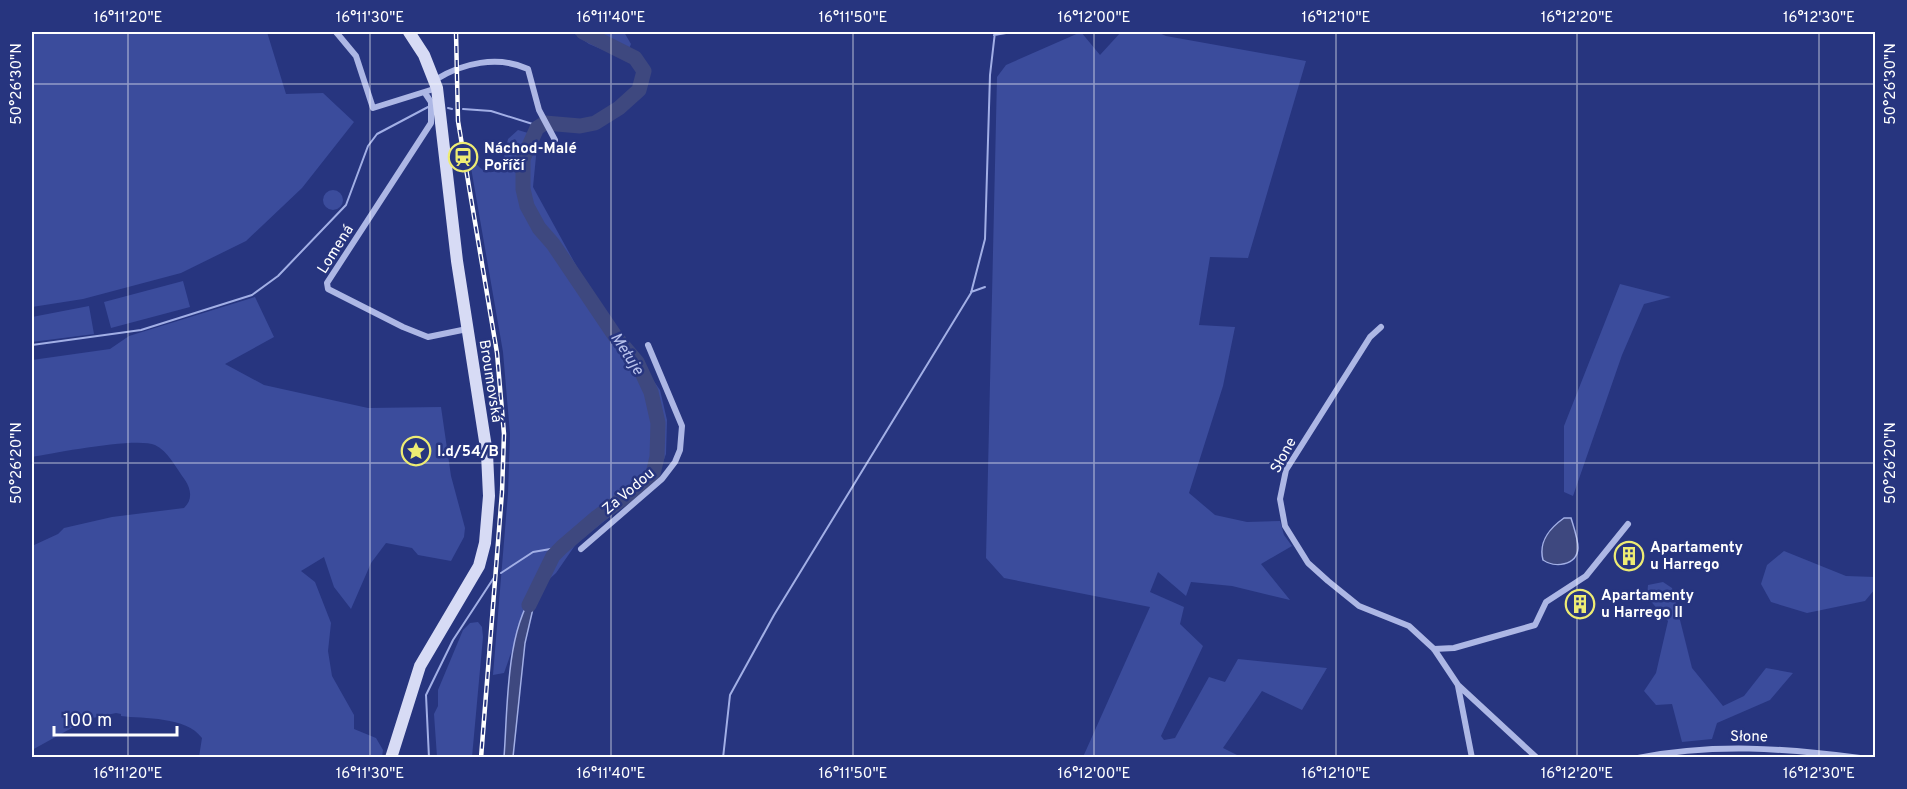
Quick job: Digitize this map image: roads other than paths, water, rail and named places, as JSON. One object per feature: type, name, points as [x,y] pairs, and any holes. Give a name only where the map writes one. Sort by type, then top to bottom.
[{"type":"main road","name":"Broumovská","points":[[391,758],[420,666],[474,577],[483,555],[489,504],[489,467],[432,87],[410,32]]},
{"type":"street","points":[[336,32],[356,57],[373,108],[432,87],[469,64],[500,62],[518,64],[528,69],[539,110],[555,140]]},
{"type":"street","name":"Lomená","points":[[432,87],[430,123],[327,283],[328,289],[403,327],[428,337],[467,329]]},
{"type":"street","name":"Słone","points":[[1381,327],[1370,337],[1292,459],[1280,488],[1281,511],[1291,539],[1308,563],[1359,606],[1409,626],[1434,649],[1458,685],[1538,758]]},
{"type":"street","name":"Za Vodou","points":[[581,549],[662,479],[675,462],[680,450],[682,426],[648,345]]},
{"type":"street","points":[[1434,649],[1454,648],[1535,625],[1546,602],[1586,576],[1628,524]]},
{"type":"street","name":"Słone","points":[[1458,685],[1472,758]]},
{"type":"street","name":"Słone","points":[[1638,758],[1701,748],[1728,747],[1793,750],[1860,758]]},
{"type":"waterway","name":"Metuje","points":[[529,605],[553,556],[597,517],[652,478],[657,457],[658,423],[651,392],[637,362],[615,336],[553,244],[539,228],[527,206],[523,189],[523,159],[537,128],[545,123],[580,126],[595,123],[619,108],[639,90],[644,71],[635,58],[583,32]]},
{"type":"waterway","points":[[723,758],[730,695],[774,615],[971,293],[985,239],[990,75],[995,32]]},
{"type":"waterway","points":[[994,35],[1012,32]]},
{"type":"waterway","points":[[32,345],[141,330],[252,295],[278,276],[346,205],[368,146],[377,134],[428,107]]},
{"type":"waterway","points":[[448,108],[452,109]]},
{"type":"waterway","points":[[463,109],[491,111],[539,126]]},
{"type":"waterway","points":[[971,292],[985,287]]},
{"type":"waterway","points":[[501,573],[533,552],[562,547]]},
{"type":"waterway","points":[[429,758],[426,695],[453,640],[495,576]]},
{"type":"railway","points":[[456,32],[458,121],[497,353],[504,434],[502,492],[481,758]]},
{"type":"place","name":"Náchod-Malé Poříčí","points":[[463,157]]},
{"type":"place","name":"I.d/54/B","points":[[416,451]]},
{"type":"place","name":"Apartamenty u Harrego","points":[[1629,556]]},
{"type":"place","name":"Apartamenty u Harrego II","points":[[1580,604]]}]
